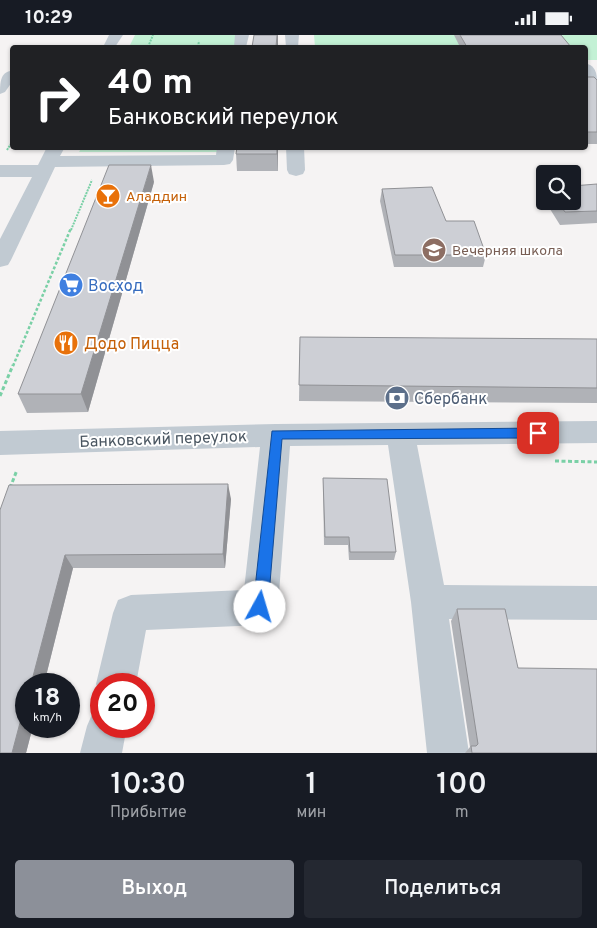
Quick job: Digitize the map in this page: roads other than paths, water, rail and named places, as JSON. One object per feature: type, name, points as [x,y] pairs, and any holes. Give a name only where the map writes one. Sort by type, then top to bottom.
[{"type":"street","points":[[588,71],[596,81],[588,81]]},
{"type":"street","points":[[0,89],[10,75]]},
{"type":"street","points":[[0,171],[50,160],[224,160],[226,150]]},
{"type":"street","points":[[296,150],[296,170]]},
{"type":"street","points":[[0,259],[50,160]]},
{"type":"street","name":"Банковский переулок","points":[[0,443],[276,435],[597,432]]},
{"type":"street","points":[[118,673],[131,613],[260,607],[276,435]]},
{"type":"street","points":[[401,435],[429,602],[448,753]]},
{"type":"street","points":[[429,602],[597,603]]},
{"type":"street","points":[[101,753],[104,738]]},
{"type":"place","name":"Аладдин","points":[[108,196]]},
{"type":"place","name":"Вечерняя школа","points":[[434,250]]},
{"type":"place","name":"Восход","points":[[71,285]]},
{"type":"place","name":"Додо Пицца","points":[[66,343]]},
{"type":"place","name":"Сбербанк","points":[[397,398]]}]
